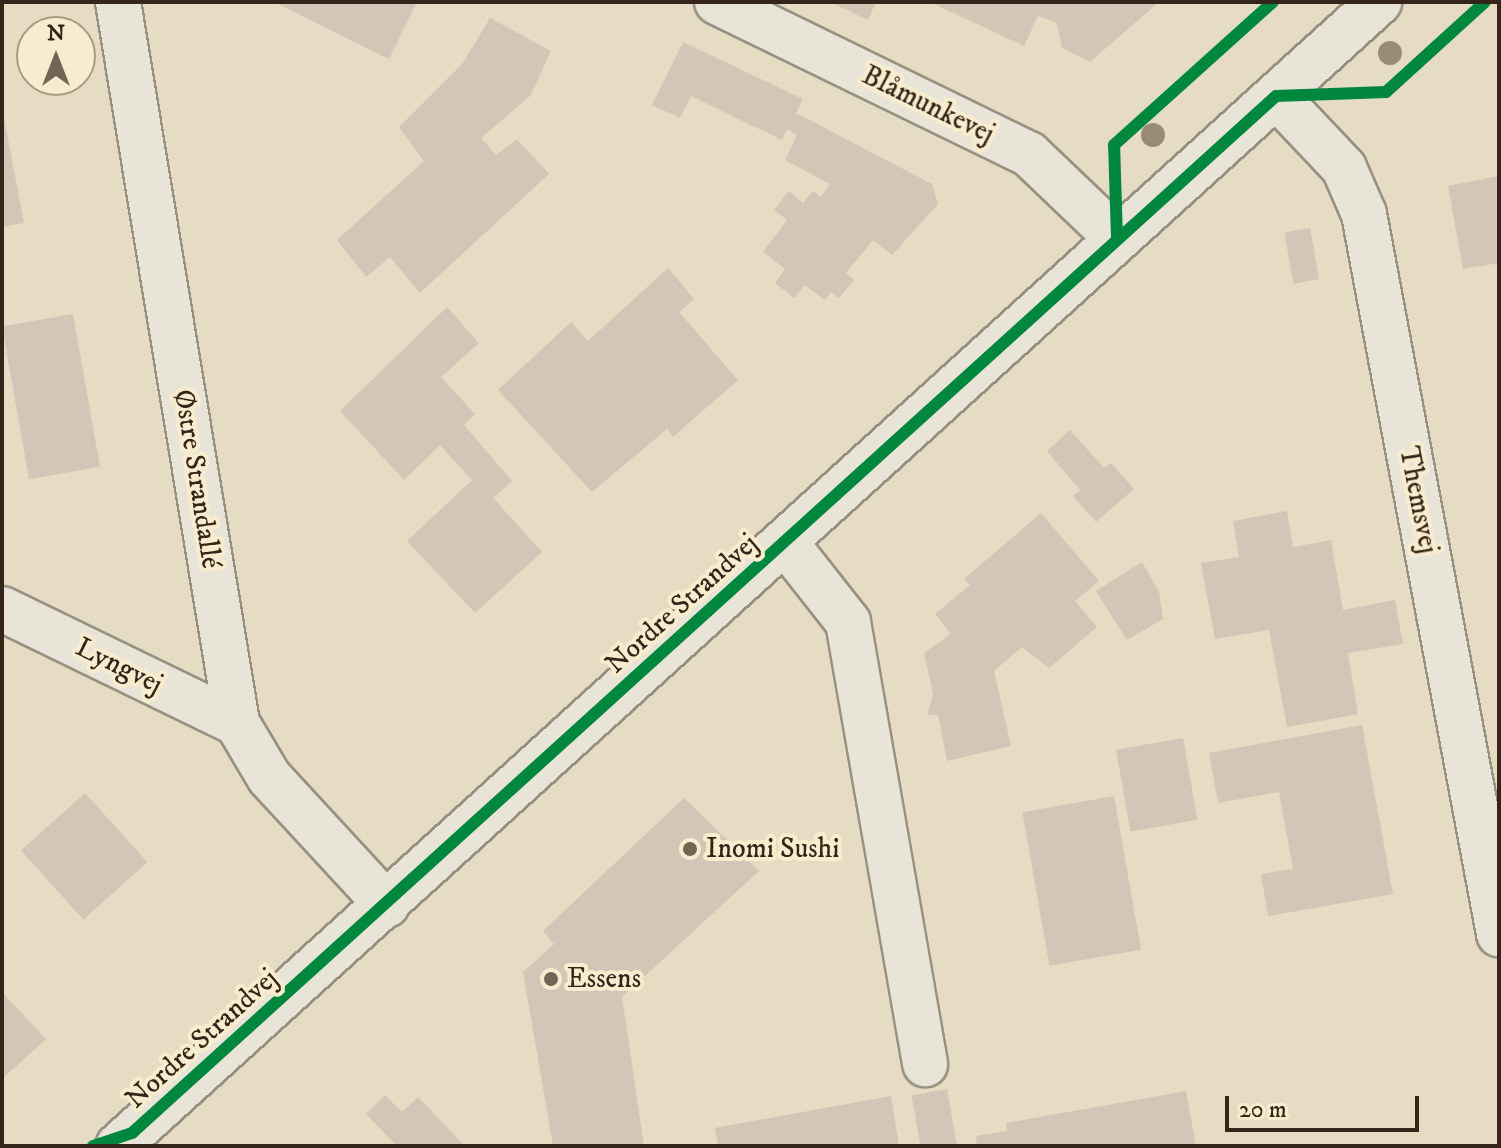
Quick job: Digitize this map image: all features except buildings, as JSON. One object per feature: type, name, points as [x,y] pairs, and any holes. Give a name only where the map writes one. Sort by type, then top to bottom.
[{"type":"street","name":"Østre Strandallé","points":[[118,2],[237,723],[269,777],[387,905]]},
{"type":"street","name":"Blåmunkevej","points":[[717,2],[1029,154],[1117,238]]},
{"type":"street","name":"Nordre Strandvej","points":[[118,1146],[1379,2]]},
{"type":"street","name":"Themsvej","points":[[1276,96],[1344,168],[1364,214],[1499,934]]},
{"type":"street","name":"Nordre Strandvej","points":[[785,542],[848,622],[925,1064]]},
{"type":"street","name":"Lyngvej","points":[[2,609],[237,723]]},
{"type":"cycle path","points":[[1117,238],[1114,145],[1273,2]]},
{"type":"cycle path","points":[[1276,96],[1386,92],[1485,2]]},
{"type":"cycle path","points":[[93,1146],[132,1133],[1276,96]]},
{"type":"place","name":"Inomi Sushi","points":[[690,849]]},
{"type":"place","name":"Essens","points":[[551,979]]}]
